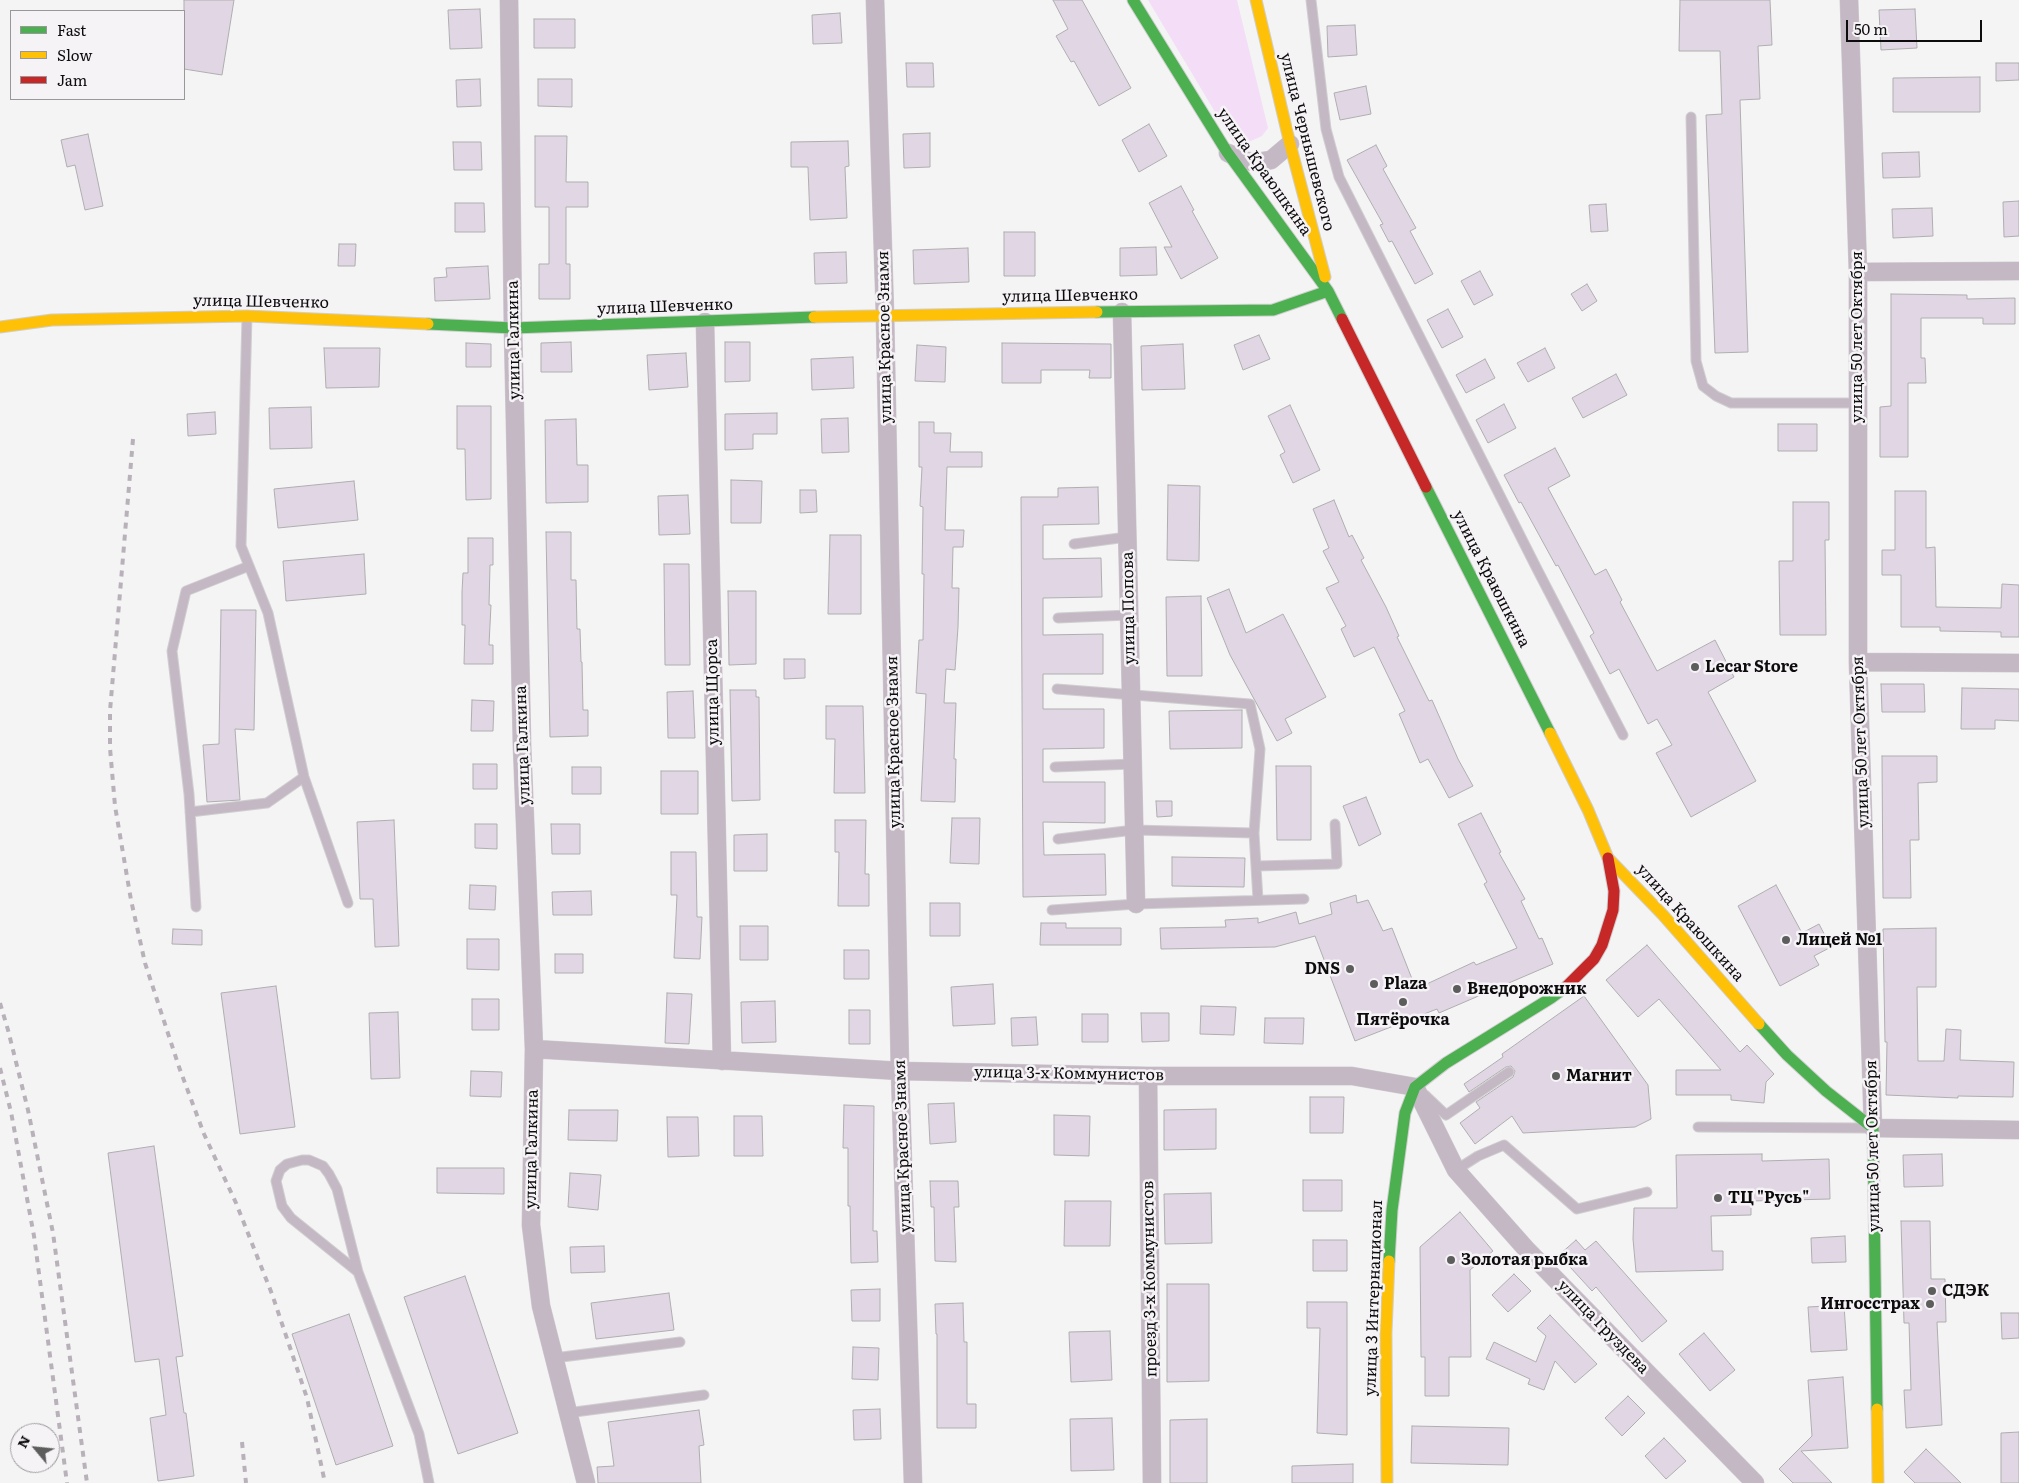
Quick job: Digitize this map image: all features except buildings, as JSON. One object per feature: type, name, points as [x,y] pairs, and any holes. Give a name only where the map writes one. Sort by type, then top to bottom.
[{"type":"street","name":"улица Галкина","points":[[509,0],[513,328],[522,746],[534,1049],[531,1225],[541,1306],[586,1483]]},
{"type":"street","name":"улица Красное Знамя","points":[[875,0],[885,315],[900,1071],[913,1483]]},
{"type":"street","name":"улица Краюшкина","points":[[1133,0],[1227,152],[1328,291],[1588,810],[1608,858],[1663,915],[1788,1055],[1826,1091],[1873,1128]]},
{"type":"street","name":"улица Чернышевского","points":[[1256,0],[1290,144],[1328,291]]},
{"type":"street","name":"улица 50 лет Октября","points":[[1849,0],[1858,272],[1858,662],[1873,1128],[1878,1483]]},
{"type":"street","points":[[1227,152],[1246,161],[1257,162],[1271,160],[1290,144]]},
{"type":"street","points":[[1858,272],[2019,271]]},
{"type":"street","name":"улица Шевченко","points":[[0,327],[52,320],[247,316],[513,328],[885,315],[1273,310],[1328,291]]},
{"type":"street","name":"улица Попова","points":[[1122,312],[1136,904]]},
{"type":"street","name":"улица Щорса","points":[[705,322],[722,1061]]},
{"type":"street","points":[[1858,662],[2019,663]]},
{"type":"street","points":[[1416,1087],[1446,1063],[1551,998],[1572,982],[1590,964],[1602,945],[1614,910],[1613,883],[1608,858]]},
{"type":"street","name":"улица 3-х Коммунистов","points":[[534,1049],[900,1071],[1148,1076],[1352,1076],[1416,1087]]},
{"type":"street","name":"проезд 3-х Коммунистов","points":[[1148,1076],[1152,1483]]},
{"type":"street","name":"улица Груздева","points":[[1416,1087],[1456,1170],[1527,1250],[1756,1483]]},
{"type":"street","name":"улица 3 Интернационал","points":[[1387,1483],[1386,1333],[1389,1239],[1399,1148],[1405,1114],[1416,1087]]},
{"type":"street","points":[[1873,1128],[2019,1130]]},
{"type":"lane","points":[[1311,0],[1326,129],[1339,177],[1623,735]]},
{"type":"lane","points":[[1692,117],[1696,361],[1703,386],[1716,396],[1731,402],[1858,403]]},
{"type":"lane","points":[[247,316],[241,546],[268,613],[304,777],[348,903]]},
{"type":"lane","points":[[1074,544],[1127,537]]},
{"type":"lane","points":[[196,907],[190,812],[172,651],[186,591],[249,566]]},
{"type":"lane","points":[[1058,618],[1129,616]]},
{"type":"lane","points":[[1057,689],[1250,704],[1260,749],[1254,833],[1258,900]]},
{"type":"lane","points":[[1055,768],[1133,764]]},
{"type":"lane","points":[[190,812],[267,803],[304,777]]},
{"type":"lane","points":[[1256,866],[1337,864],[1335,824]]},
{"type":"lane","points":[[1058,839],[1134,830],[1254,833]]},
{"type":"lane","points":[[1052,910],[1136,904],[1304,899]]},
{"type":"lane","points":[[1416,1087],[1446,1115],[1509,1072]]},
{"type":"lane","points":[[1698,1127],[1873,1128]]},
{"type":"lane","points":[[1456,1170],[1478,1156],[1504,1145],[1577,1209],[1647,1192]]},
{"type":"lane","points":[[358,1272],[300,1225],[282,1206],[276,1181],[280,1170],[287,1164],[294,1160],[309,1160],[323,1166],[337,1189],[358,1272],[418,1434],[430,1483]]},
{"type":"lane","points":[[554,1358],[680,1342]]},
{"type":"lane","points":[[567,1413],[704,1395]]},
{"type":"shaded area","points":[[1148,0],[1237,0],[1268,128],[1262,136],[1242,145],[1233,142]]},
{"type":"railway","points":[[133,439],[110,711],[110,748],[115,806],[131,900],[145,963],[179,1067],[204,1134],[236,1203],[272,1294],[307,1398],[325,1483]]},
{"type":"railway","points":[[0,1003],[28,1110],[53,1233],[87,1483]]},
{"type":"railway","points":[[0,1068],[11,1112],[34,1236],[67,1483]]},
{"type":"railway","points":[[242,1442],[246,1483]]},
{"type":"traffic: fast","points":[[1133,0],[1227,152],[1328,291],[1342,319]]},
{"type":"traffic: fast","points":[[1097,312],[1273,310],[1328,291]]},
{"type":"traffic: fast","points":[[428,324],[513,328],[814,317]]},
{"type":"traffic: fast","points":[[1426,487],[1550,733]]},
{"type":"traffic: fast","points":[[1389,1261],[1392,1210],[1405,1113],[1415,1087],[1446,1063],[1566,987]]},
{"type":"traffic: fast","points":[[1759,1024],[1787,1055],[1826,1091],[1873,1128],[1877,1409]]},
{"type":"traffic: slow","points":[[1256,0],[1290,144],[1325,277]]},
{"type":"traffic: slow","points":[[814,317],[1097,312]]},
{"type":"traffic: slow","points":[[0,327],[52,320],[247,316],[428,324]]},
{"type":"traffic: slow","points":[[1550,733],[1588,810],[1608,858],[1663,915],[1759,1024]]},
{"type":"traffic: slow","points":[[1387,1483],[1386,1333],[1389,1261]]},
{"type":"traffic: slow","points":[[1877,1409],[1878,1483]]},
{"type":"traffic: jam","points":[[1342,319],[1426,487]]},
{"type":"traffic: jam","points":[[1566,987],[1594,959],[1602,945],[1613,910],[1614,891],[1608,858]]},
{"type":"place","name":"Lecar Store","points":[[1695,667]]},
{"type":"place","name":"Лицей №1","points":[[1786,940]]},
{"type":"place","name":"DNS","points":[[1350,969]]},
{"type":"place","name":"Plaza","points":[[1374,984]]},
{"type":"place","name":"Внедорожник","points":[[1457,989]]},
{"type":"place","name":"Пятёрочка","points":[[1403,1002]]},
{"type":"place","name":"Магнит","points":[[1556,1076]]},
{"type":"place","name":"ТЦ \"Русь\"","points":[[1718,1198]]},
{"type":"place","name":"Золотая рыбка","points":[[1451,1260]]},
{"type":"place","name":"СДЭК","points":[[1932,1291]]},
{"type":"place","name":"Ингосстрах","points":[[1930,1304]]}]
